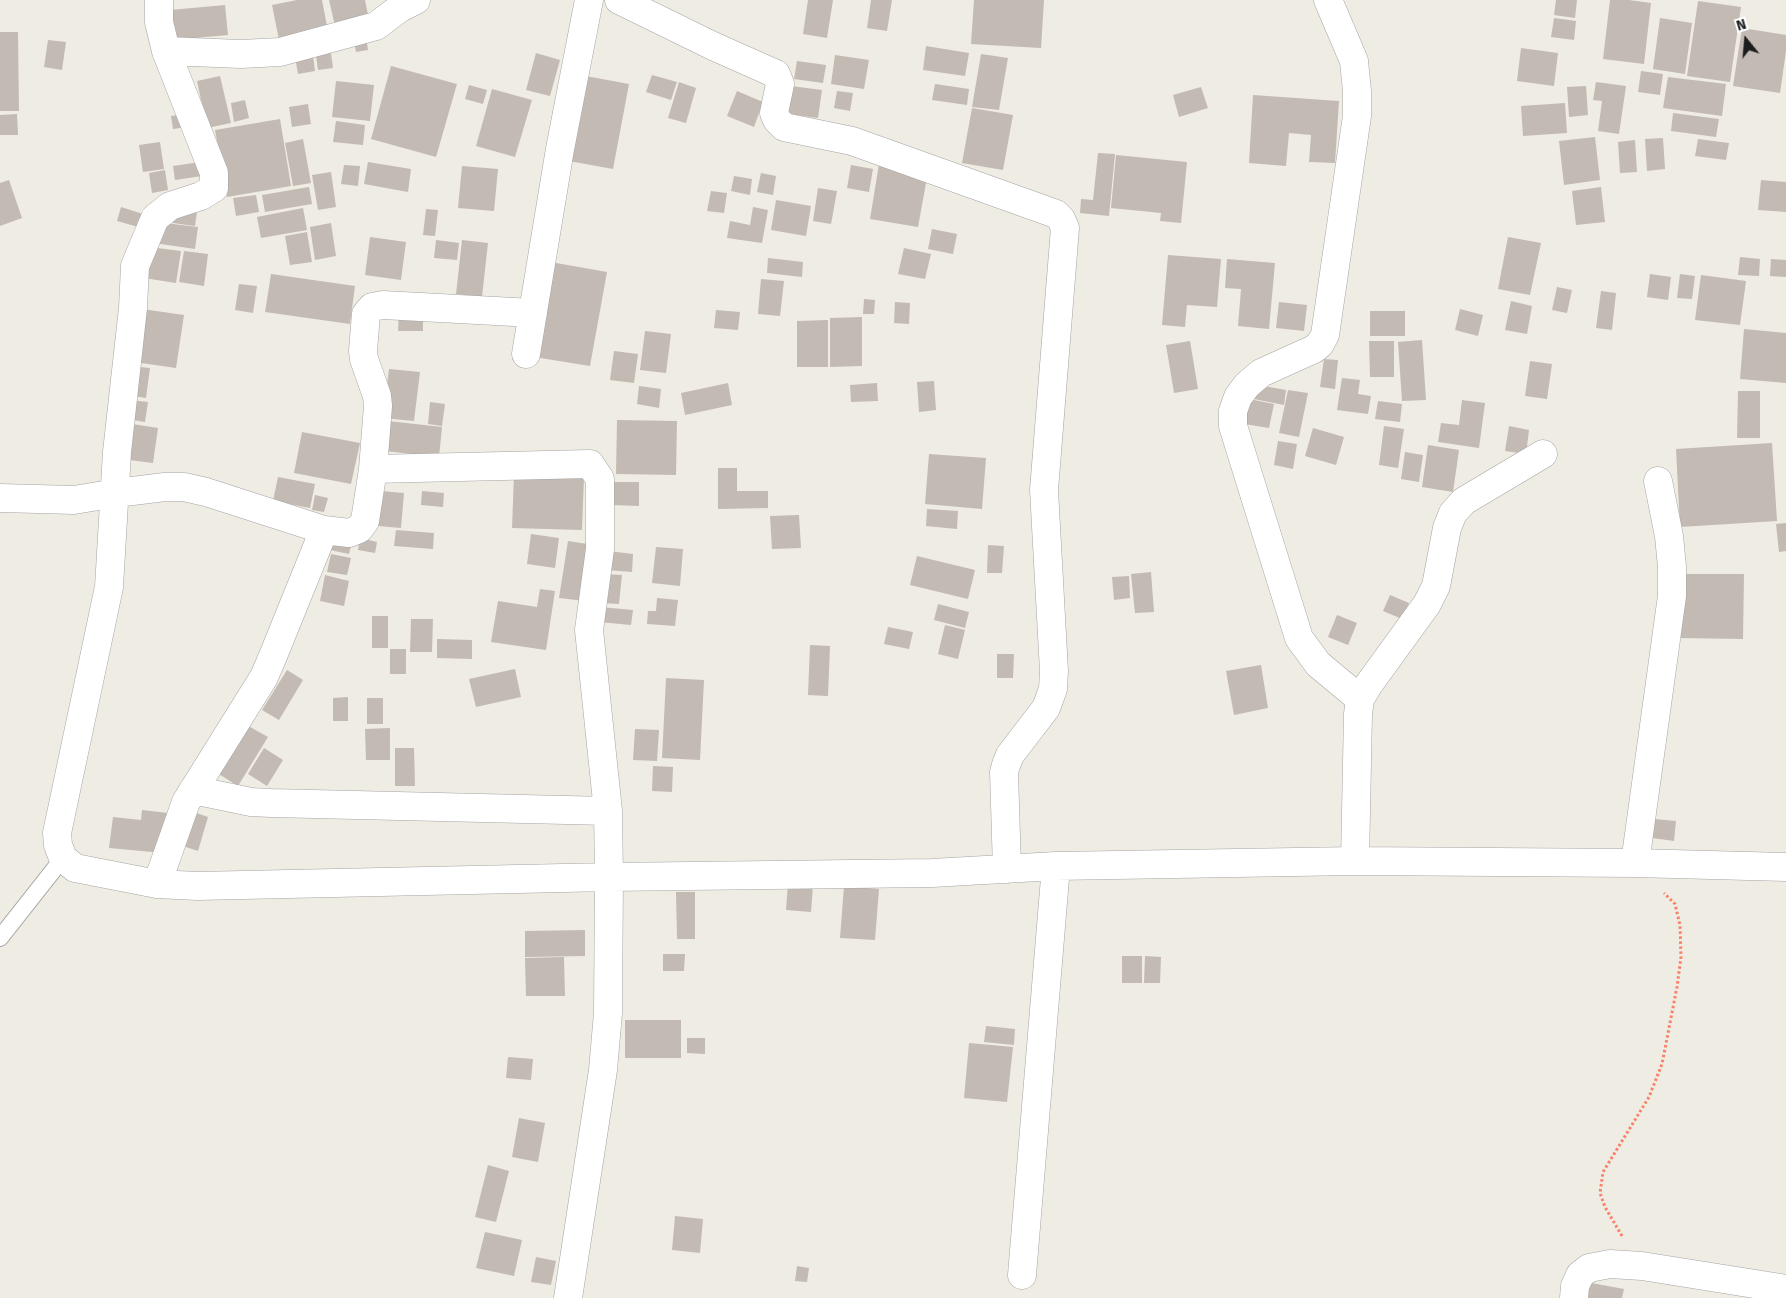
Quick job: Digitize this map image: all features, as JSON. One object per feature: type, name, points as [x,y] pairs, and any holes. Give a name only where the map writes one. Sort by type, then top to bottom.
[{"type":"street","points":[[159,0],[159,22],[166,51],[214,174],[214,188],[201,196],[170,206],[155,218],[135,266],[133,308],[117,452],[109,587],[104,618],[57,833],[58,845],[63,858],[75,868],[157,884],[207,886],[609,877],[932,874],[1056,866],[1355,861],[1635,863],[1786,867]]},
{"type":"street","points":[[166,51],[241,54],[280,52],[376,26],[400,8],[416,0]]},
{"type":"street","points":[[526,354],[563,130],[589,0]]},
{"type":"street","points":[[619,0],[713,46],[776,74],[780,84],[774,113],[777,120],[784,127],[852,141],[1056,214],[1061,219],[1065,228],[1044,490],[1054,671],[1053,689],[1046,708],[1010,755],[1006,764],[1004,772],[1007,869]]},
{"type":"street","points":[[1328,0],[1354,61],[1357,116],[1325,335],[1320,344],[1314,349],[1261,373],[1248,385],[1238,398],[1233,411],[1232,426],[1299,638],[1318,664],[1360,699]]},
{"type":"street","points":[[0,498],[74,500],[165,487],[184,487],[206,492],[324,530],[349,533],[359,530],[365,522],[373,469],[378,406],[377,396],[364,360],[366,314],[372,307],[383,304],[533,313]]},
{"type":"street","points":[[1355,861],[1358,714],[1360,699],[1368,684],[1428,604],[1436,586],[1446,528],[1453,513],[1464,501],[1543,454]]},
{"type":"street","points":[[373,469],[590,464],[600,479],[600,549],[589,630],[608,811],[609,877],[606,1044],[568,1298]]},
{"type":"street","points":[[1635,863],[1672,596],[1669,536],[1658,481]]},
{"type":"street","points":[[157,884],[180,814],[264,677],[324,530]]},
{"type":"street","points":[[193,790],[251,802],[608,811]]},
{"type":"street","points":[[1022,1275],[1056,866]]},
{"type":"street","points":[[1574,1298],[1575,1286],[1580,1275],[1589,1268],[1610,1264],[1642,1266],[1786,1289]]},
{"type":"lane","points":[[0,938],[63,858]]},
{"type":"path","points":[[1635,863],[1675,904],[1680,925],[1681,957],[1662,1064],[1650,1097],[1603,1172],[1600,1193],[1605,1208],[1618,1231],[1642,1266]]},
{"type":"building","points":[[297,0],[322,0],[328,31],[279,40],[272,5]]},
{"type":"building","points":[[329,0],[365,0],[369,20],[335,26]]},
{"type":"building","points":[[808,0],[833,0],[827,38],[803,34]]},
{"type":"building","points":[[871,0],[892,0],[887,31],[867,28]]},
{"type":"building","points":[[974,0],[1044,0],[1041,48],[971,44]]},
{"type":"building","points":[[1556,0],[1577,0],[1575,18],[1554,15]]},
{"type":"building","points":[[1610,0],[1651,3],[1644,64],[1603,59]]},
{"type":"building","points":[[1698,1],[1741,7],[1730,82],[1687,76]]},
{"type":"building","points":[[225,5],[228,35],[173,40],[170,10]]},
{"type":"building","points":[[1554,18],[1576,21],[1574,40],[1551,37]]},
{"type":"building","points":[[1660,18],[1692,23],[1685,74],[1653,69]]},
{"type":"building","points":[[1742,28],[1786,35],[1786,51],[1780,93],[1733,86]]},
{"type":"building","points":[[0,32],[18,32],[19,111],[0,111]]},
{"type":"building","points":[[366,36],[368,50],[356,52],[353,37]]},
{"type":"building","points":[[48,40],[66,42],[62,70],[44,67]]},
{"type":"building","points":[[330,46],[333,68],[318,70],[315,48]]},
{"type":"building","points":[[926,46],[969,53],[965,76],[923,70]]},
{"type":"building","points":[[312,48],[315,71],[298,74],[294,51]]},
{"type":"building","points":[[1521,48],[1558,53],[1554,86],[1517,81]]},
{"type":"building","points":[[536,53],[560,60],[550,96],[526,90]]},
{"type":"building","points":[[981,54],[1008,58],[999,110],[972,107]]},
{"type":"building","points":[[835,55],[869,60],[864,89],[831,84]]},
{"type":"building","points":[[797,61],[826,65],[823,83],[794,79]]},
{"type":"building","points":[[391,66],[457,84],[436,157],[371,139]]},
{"type":"building","points":[[1641,71],[1663,74],[1660,95],[1638,92]]},
{"type":"building","points":[[575,74],[629,84],[613,169],[558,159]]},
{"type":"building","points":[[652,75],[677,82],[671,100],[646,92]]},
{"type":"building","points":[[220,76],[231,123],[207,128],[197,81]]},
{"type":"building","points":[[1668,77],[1726,84],[1722,116],[1663,108]]},
{"type":"building","points":[[336,81],[374,85],[370,121],[332,117]]},
{"type":"building","points":[[679,82],[696,88],[686,123],[668,118]]},
{"type":"building","points":[[1596,82],[1626,86],[1619,134],[1598,131],[1602,101],[1593,100]]},
{"type":"building","points":[[935,84],[969,89],[967,105],[932,100]]},
{"type":"building","points":[[469,85],[487,90],[483,104],[465,99]]},
{"type":"building","points":[[791,86],[822,90],[818,118],[787,114]]},
{"type":"building","points":[[1586,86],[1588,115],[1569,117],[1567,87]]},
{"type":"building","points":[[1201,87],[1208,108],[1179,117],[1173,95]]},
{"type":"building","points":[[492,89],[532,100],[515,157],[476,146]]},
{"type":"building","points":[[737,91],[763,102],[754,127],[727,116]]},
{"type":"building","points":[[837,91],[853,93],[850,111],[834,108]]},
{"type":"building","points":[[1253,95],[1339,101],[1335,163],[1309,162],[1311,135],[1289,133],[1286,166],[1249,163]]},
{"type":"building","points":[[245,100],[249,118],[234,122],[231,103]]},
{"type":"building","points":[[1565,103],[1567,133],[1523,136],[1521,106]]},
{"type":"building","points":[[308,104],[311,124],[292,127],[289,107]]},
{"type":"building","points":[[972,108],[1013,115],[1003,170],[962,163]]},
{"type":"building","points":[[1673,113],[1719,119],[1716,137],[1671,131]]},
{"type":"building","points":[[17,114],[18,135],[0,135],[0,115]]},
{"type":"building","points":[[185,114],[187,127],[173,129],[171,116]]},
{"type":"building","points":[[280,119],[291,186],[227,197],[215,130]]},
{"type":"building","points":[[336,121],[365,125],[363,145],[333,142]]},
{"type":"building","points":[[1595,137],[1600,180],[1564,185],[1559,141]]},
{"type":"building","points":[[1663,138],[1665,169],[1647,171],[1645,139]]},
{"type":"building","points":[[303,139],[311,183],[293,186],[285,143]]},
{"type":"building","points":[[1698,139],[1729,143],[1726,160],[1695,156]]},
{"type":"building","points":[[1635,140],[1637,172],[1620,173],[1618,142]]},
{"type":"building","points":[[160,142],[164,169],[143,172],[139,145]]},
{"type":"building","points":[[1098,153],[1115,154],[1109,216],[1080,213],[1081,199],[1093,200]]},
{"type":"building","points":[[1116,155],[1187,162],[1181,223],[1160,221],[1161,213],[1111,208]]},
{"type":"building","points":[[200,162],[202,176],[175,180],[173,166]]},
{"type":"building","points":[[368,162],[411,169],[408,192],[364,184]]},
{"type":"building","points":[[879,164],[928,172],[918,227],[870,219]]},
{"type":"building","points":[[344,165],[360,166],[358,186],[341,184]]},
{"type":"building","points":[[851,165],[873,169],[869,192],[847,188]]},
{"type":"building","points":[[462,166],[498,169],[494,211],[458,208]]},
{"type":"building","points":[[165,170],[168,190],[152,193],[149,173]]},
{"type":"building","points":[[331,172],[336,207],[318,210],[312,175]]},
{"type":"building","points":[[761,173],[776,176],[773,195],[757,192]]},
{"type":"building","points":[[734,176],[752,179],[750,195],[731,191]]},
{"type":"building","points":[[9,180],[22,218],[0,226],[0,183]]},
{"type":"building","points":[[1761,180],[1786,182],[1786,212],[1758,210]]},
{"type":"building","points":[[309,187],[312,204],[265,212],[262,195]]},
{"type":"building","points":[[1601,187],[1605,222],[1576,225],[1572,191]]},
{"type":"building","points":[[818,188],[837,191],[831,224],[813,221]]},
{"type":"building","points":[[711,191],[727,193],[724,213],[707,211]]},
{"type":"building","points":[[256,195],[259,212],[236,216],[233,198]]},
{"type":"building","points":[[776,200],[811,206],[806,236],[771,230]]},
{"type":"building","points":[[121,207],[146,215],[142,228],[117,221]]},
{"type":"building","points":[[753,207],[768,210],[762,243],[727,238],[730,221],[750,225]]},
{"type":"building","points":[[175,208],[197,212],[195,226],[173,223]]},
{"type":"building","points":[[303,208],[307,230],[261,238],[257,217]]},
{"type":"building","points":[[426,209],[438,210],[435,236],[423,235]]},
{"type":"building","points":[[157,222],[198,227],[195,249],[154,243]]},
{"type":"building","points":[[331,223],[336,256],[315,260],[310,227]]},
{"type":"building","points":[[932,229],[957,234],[953,254],[928,249]]},
{"type":"building","points":[[307,232],[312,262],[290,265],[285,236]]},
{"type":"building","points":[[370,237],[406,242],[401,280],[365,275]]},
{"type":"building","points":[[1508,237],[1541,243],[1530,295],[1498,289]]},
{"type":"building","points":[[436,240],[459,243],[457,260],[434,258]]},
{"type":"building","points":[[462,240],[488,243],[482,297],[456,294]]},
{"type":"building","points":[[149,247],[181,251],[176,283],[144,278]]},
{"type":"building","points":[[904,248],[931,254],[925,279],[898,274]]},
{"type":"building","points":[[184,251],[208,254],[204,286],[179,282]]},
{"type":"building","points":[[1168,255],[1221,259],[1217,307],[1187,305],[1185,327],[1162,325]]},
{"type":"building","points":[[1740,257],[1760,259],[1759,276],[1738,275]]},
{"type":"building","points":[[768,258],[803,262],[802,277],[767,273]]},
{"type":"building","points":[[1227,259],[1275,263],[1269,329],[1238,326],[1241,289],[1225,288]]},
{"type":"building","points":[[1771,259],[1786,260],[1786,277],[1770,276]]},
{"type":"building","points":[[545,261],[607,272],[590,366],[528,356]]},
{"type":"building","points":[[271,274],[355,286],[350,324],[265,312]]},
{"type":"building","points":[[1650,274],[1671,277],[1668,300],[1647,297]]},
{"type":"building","points":[[1680,274],[1695,276],[1692,299],[1677,298]]},
{"type":"building","points":[[1701,275],[1746,281],[1740,325],[1695,320]]},
{"type":"building","points":[[761,279],[784,281],[780,316],[758,314]]},
{"type":"building","points":[[239,284],[257,286],[253,313],[235,310]]},
{"type":"building","points":[[1557,287],[1572,290],[1567,313],[1552,310]]},
{"type":"building","points":[[1601,291],[1616,293],[1612,330],[1596,328]]},
{"type":"building","points":[[864,299],[875,300],[874,314],[863,314]]},
{"type":"building","points":[[1511,301],[1532,306],[1527,334],[1505,330]]},
{"type":"building","points":[[895,302],[910,303],[909,324],[894,323]]},
{"type":"building","points":[[1279,302],[1307,305],[1304,331],[1276,328]]},
{"type":"building","points":[[142,309],[184,315],[176,368],[134,362]]},
{"type":"building","points":[[1460,309],[1483,315],[1478,336],[1455,330]]},
{"type":"building","points":[[716,310],[740,312],[738,330],[714,328]]},
{"type":"building","points":[[1370,311],[1405,311],[1405,336],[1370,336]]},
{"type":"building","points":[[399,312],[423,312],[423,331],[398,331]]},
{"type":"building","points":[[862,317],[862,366],[830,367],[830,318]]},
{"type":"building","points":[[828,320],[828,367],[797,367],[797,321]]},
{"type":"building","points":[[1744,329],[1786,333],[1786,383],[1740,379]]},
{"type":"building","points":[[645,331],[671,334],[666,373],[640,370]]},
{"type":"building","points":[[1422,340],[1426,400],[1402,401],[1398,342]]},
{"type":"building","points":[[1190,341],[1198,389],[1174,393],[1166,345]]},
{"type":"building","points":[[1369,341],[1394,341],[1394,377],[1370,377]]},
{"type":"building","points":[[614,351],[638,354],[634,383],[610,380]]},
{"type":"building","points":[[1324,359],[1338,360],[1335,389],[1320,387]]},
{"type":"building","points":[[1530,361],[1552,364],[1547,399],[1525,396]]},
{"type":"building","points":[[130,366],[150,368],[146,398],[126,395]]},
{"type":"building","points":[[389,369],[420,372],[414,421],[383,418]]},
{"type":"building","points":[[1342,378],[1360,380],[1358,394],[1371,396],[1368,414],[1337,410]]},
{"type":"building","points":[[934,381],[936,410],[919,412],[917,382]]},
{"type":"building","points":[[728,383],[732,405],[685,415],[681,393]]},
{"type":"building","points":[[877,383],[878,401],[851,402],[850,385]]},
{"type":"building","points":[[1252,384],[1286,390],[1284,405],[1249,398]]},
{"type":"building","points":[[639,386],[661,389],[659,408],[637,404]]},
{"type":"building","points":[[1288,390],[1308,393],[1299,437],[1279,433]]},
{"type":"building","points":[[1738,391],[1760,391],[1760,438],[1737,438]]},
{"type":"building","points":[[1249,399],[1274,404],[1269,428],[1244,424]]},
{"type":"building","points":[[130,400],[148,402],[145,422],[127,419]]},
{"type":"building","points":[[1462,400],[1485,403],[1479,448],[1438,442],[1441,423],[1459,425]]},
{"type":"building","points":[[1378,401],[1402,404],[1400,422],[1375,419]]},
{"type":"building","points":[[430,402],[445,404],[442,426],[428,424]]},
{"type":"building","points":[[617,420],[677,421],[676,475],[616,474]]},
{"type":"building","points":[[388,421],[442,427],[439,457],[385,451]]},
{"type":"building","points":[[126,423],[158,428],[153,463],[121,459]]},
{"type":"building","points":[[1384,426],[1404,429],[1398,468],[1379,465]]},
{"type":"building","points":[[1509,426],[1529,430],[1526,454],[1505,451]]},
{"type":"building","points":[[1313,428],[1344,437],[1336,465],[1305,456]]},
{"type":"building","points":[[302,432],[360,443],[351,484],[294,473]]},
{"type":"building","points":[[1278,441],[1297,444],[1293,469],[1274,465]]},
{"type":"building","points":[[1772,443],[1777,521],[1680,527],[1676,449]]},
{"type":"building","points":[[1428,445],[1459,450],[1453,492],[1422,487]]},
{"type":"building","points":[[1405,452],[1423,455],[1419,482],[1401,479]]},
{"type":"building","points":[[929,454],[986,458],[982,509],[925,504]]},
{"type":"building","points":[[718,468],[737,468],[737,491],[768,491],[768,508],[718,509]]},
{"type":"building","points":[[514,475],[584,477],[582,530],[512,528]]},
{"type":"building","points":[[278,477],[315,484],[310,508],[273,501]]},
{"type":"building","points":[[612,482],[639,482],[639,506],[612,505]]},
{"type":"building","points":[[370,490],[404,493],[401,528],[367,525]]},
{"type":"building","points":[[422,491],[444,493],[443,507],[421,505]]},
{"type":"building","points":[[315,495],[328,498],[324,512],[312,510]]},
{"type":"building","points":[[927,509],[958,511],[957,529],[926,526]]},
{"type":"building","points":[[799,515],[801,548],[772,549],[770,516]]},
{"type":"building","points":[[1786,523],[1786,551],[1779,552],[1776,524]]},
{"type":"building","points":[[396,530],[434,533],[433,549],[394,546]]},
{"type":"building","points":[[334,534],[353,538],[349,554],[330,550]]},
{"type":"building","points":[[531,534],[559,538],[555,568],[527,564]]},
{"type":"building","points":[[360,538],[377,542],[375,553],[358,550]]},
{"type":"building","points":[[568,541],[594,545],[585,601],[559,598]]},
{"type":"building","points":[[988,545],[1004,546],[1002,573],[987,573]]},
{"type":"building","points":[[656,547],[683,549],[680,586],[652,583]]},
{"type":"building","points":[[608,551],[633,554],[632,572],[606,570]]},
{"type":"building","points":[[331,554],[351,558],[347,575],[327,572]]},
{"type":"building","points":[[917,556],[975,570],[968,599],[910,585]]},
{"type":"building","points":[[1151,572],[1154,612],[1135,613],[1131,574]]},
{"type":"building","points":[[603,574],[622,575],[619,604],[601,603]]},
{"type":"building","points":[[1678,574],[1744,574],[1743,639],[1678,638]]},
{"type":"building","points":[[325,575],[349,581],[344,606],[320,601]]},
{"type":"building","points":[[1129,576],[1130,598],[1114,600],[1112,577]]},
{"type":"building","points":[[540,589],[555,591],[546,650],[491,642],[498,601],[537,607]]},
{"type":"building","points":[[1390,595],[1409,603],[1402,619],[1383,611]]},
{"type":"building","points":[[657,598],[678,600],[675,626],[647,624],[648,611],[656,611]]},
{"type":"building","points":[[938,604],[969,612],[965,628],[934,620]]},
{"type":"building","points":[[600,607],[633,610],[631,625],[599,622]]},
{"type":"building","points":[[1337,615],[1357,623],[1348,645],[1328,637]]},
{"type":"building","points":[[372,616],[388,616],[388,648],[372,648]]},
{"type":"building","points":[[411,619],[433,619],[432,652],[410,652]]},
{"type":"building","points":[[945,625],[965,630],[958,659],[938,654]]},
{"type":"building","points":[[888,627],[913,632],[909,649],[884,644]]},
{"type":"building","points":[[437,639],[472,640],[472,659],[437,658]]},
{"type":"building","points":[[810,645],[830,646],[828,696],[808,695]]},
{"type":"building","points":[[390,649],[406,649],[406,674],[390,674]]},
{"type":"building","points":[[997,654],[1014,654],[1013,678],[997,678]]},
{"type":"building","points":[[1261,665],[1268,708],[1234,715],[1226,671]]},
{"type":"building","points":[[515,669],[521,697],[476,707],[469,679]]},
{"type":"building","points":[[287,670],[303,680],[279,720],[262,710]]},
{"type":"building","points":[[666,678],[704,680],[700,760],[662,758]]},
{"type":"building","points":[[348,697],[348,721],[333,721],[333,698]]},
{"type":"building","points":[[367,698],[383,698],[383,724],[367,724]]},
{"type":"building","points":[[243,723],[268,737],[238,786],[214,771]]},
{"type":"building","points":[[390,728],[390,760],[366,760],[365,729]]},
{"type":"building","points":[[635,729],[659,730],[657,761],[633,760]]},
{"type":"building","points":[[264,748],[283,760],[267,786],[248,774]]},
{"type":"building","points":[[395,748],[414,748],[415,786],[395,786]]},
{"type":"building","points":[[653,766],[673,767],[672,792],[652,791]]},
{"type":"building","points":[[142,810],[168,813],[163,853],[109,848],[113,817],[141,820]]},
{"type":"building","points":[[188,810],[208,817],[198,851],[177,844]]},
{"type":"building","points":[[1654,819],[1676,821],[1674,841],[1652,838]]},
{"type":"building","points":[[788,883],[813,885],[811,912],[786,910]]},
{"type":"building","points":[[844,886],[879,889],[875,940],[840,938]]},
{"type":"building","points":[[676,892],[695,892],[695,939],[677,939]]},
{"type":"building","points":[[585,930],[585,956],[525,957],[525,931]]},
{"type":"building","points":[[663,954],[685,954],[684,971],[663,971]]},
{"type":"building","points":[[1122,956],[1142,956],[1142,983],[1122,983]]},
{"type":"building","points":[[1145,956],[1161,957],[1160,983],[1144,983]]},
{"type":"building","points":[[564,957],[565,996],[526,996],[525,958]]},
{"type":"building","points":[[625,1020],[681,1020],[681,1058],[625,1058]]},
{"type":"building","points":[[986,1026],[1015,1029],[1014,1045],[984,1042]]},
{"type":"building","points":[[687,1038],[705,1038],[705,1054],[687,1053]]},
{"type":"building","points":[[969,1043],[1013,1047],[1007,1102],[964,1098]]},
{"type":"building","points":[[508,1057],[533,1059],[531,1080],[506,1078]]},
{"type":"building","points":[[519,1118],[545,1123],[538,1162],[512,1157]]},
{"type":"building","points":[[488,1165],[509,1171],[496,1222],[475,1217]]},
{"type":"building","points":[[675,1216],[703,1219],[700,1253],[672,1250]]},
{"type":"building","points":[[485,1232],[522,1240],[514,1276],[476,1268]]},
{"type":"building","points":[[536,1257],[556,1261],[551,1285],[531,1282]]},
{"type":"building","points":[[797,1266],[809,1268],[807,1282],[795,1281]]},
{"type":"building","points":[[1586,1282],[1624,1289],[1622,1298],[1583,1298]]}]
